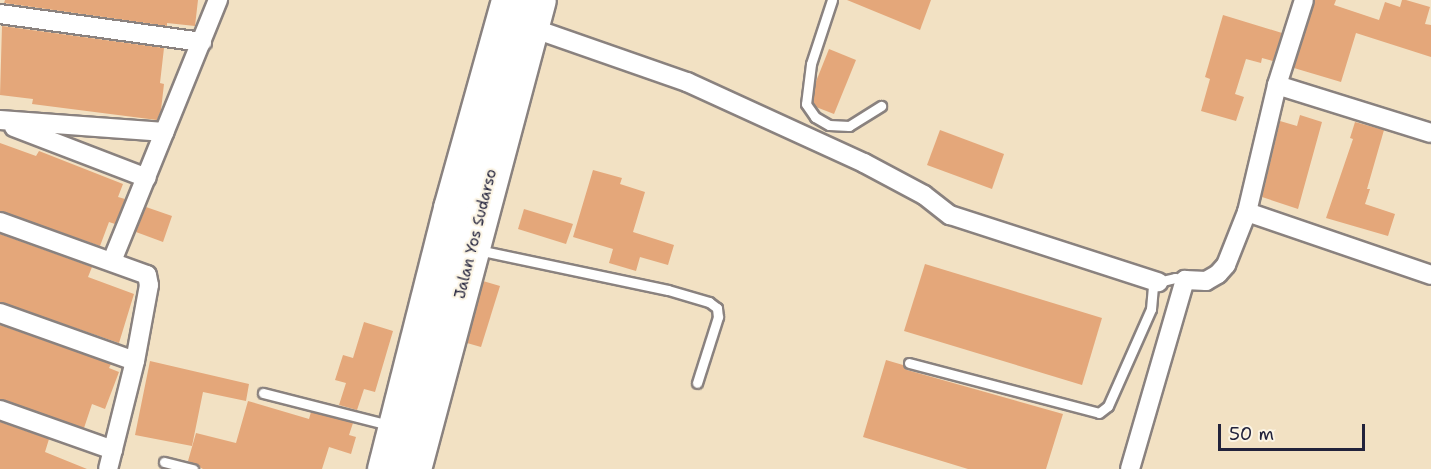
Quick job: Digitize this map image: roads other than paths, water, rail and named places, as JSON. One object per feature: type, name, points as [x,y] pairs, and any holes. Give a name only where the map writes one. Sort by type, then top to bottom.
[{"type":"highway","name":"Jalan Yos Sudarso","points":[[414,469],[473,249],[465,210],[508,0]]},
{"type":"highway","name":"Jalan Yos Sudarso","points":[[384,469],[394,426],[465,210],[535,14]]},
{"type":"street","points":[[112,261],[218,0]]},
{"type":"street","points":[[1130,469],[1185,280],[1206,281],[1218,274],[1226,265],[1246,212],[1277,85],[1304,0]]},
{"type":"street","points":[[0,14],[202,42]]},
{"type":"street","points":[[535,14],[864,163],[924,195],[950,215],[1158,282]]},
{"type":"street","points":[[1277,85],[1431,133]]},
{"type":"street","points":[[0,121],[165,132]]},
{"type":"street","points":[[0,121],[147,178]]},
{"type":"street","points":[[1246,212],[1431,275]]},
{"type":"street","points":[[0,222],[144,272],[148,279],[135,361],[108,469]]},
{"type":"street","points":[[0,313],[135,361]]},
{"type":"street","points":[[0,410],[113,450]]},
{"type":"lane","points":[[832,0],[811,64],[806,105],[815,117],[829,125],[849,126],[880,106]]},
{"type":"lane","points":[[473,249],[668,290],[709,302],[717,308],[718,318],[697,383]]},
{"type":"lane","points":[[909,363],[1099,413],[1108,406],[1113,396],[1151,309],[1153,288],[1158,282],[1174,278],[1185,280]]},
{"type":"lane","points":[[263,393],[394,426]]},
{"type":"lane","points":[[164,462],[192,469]]}]
